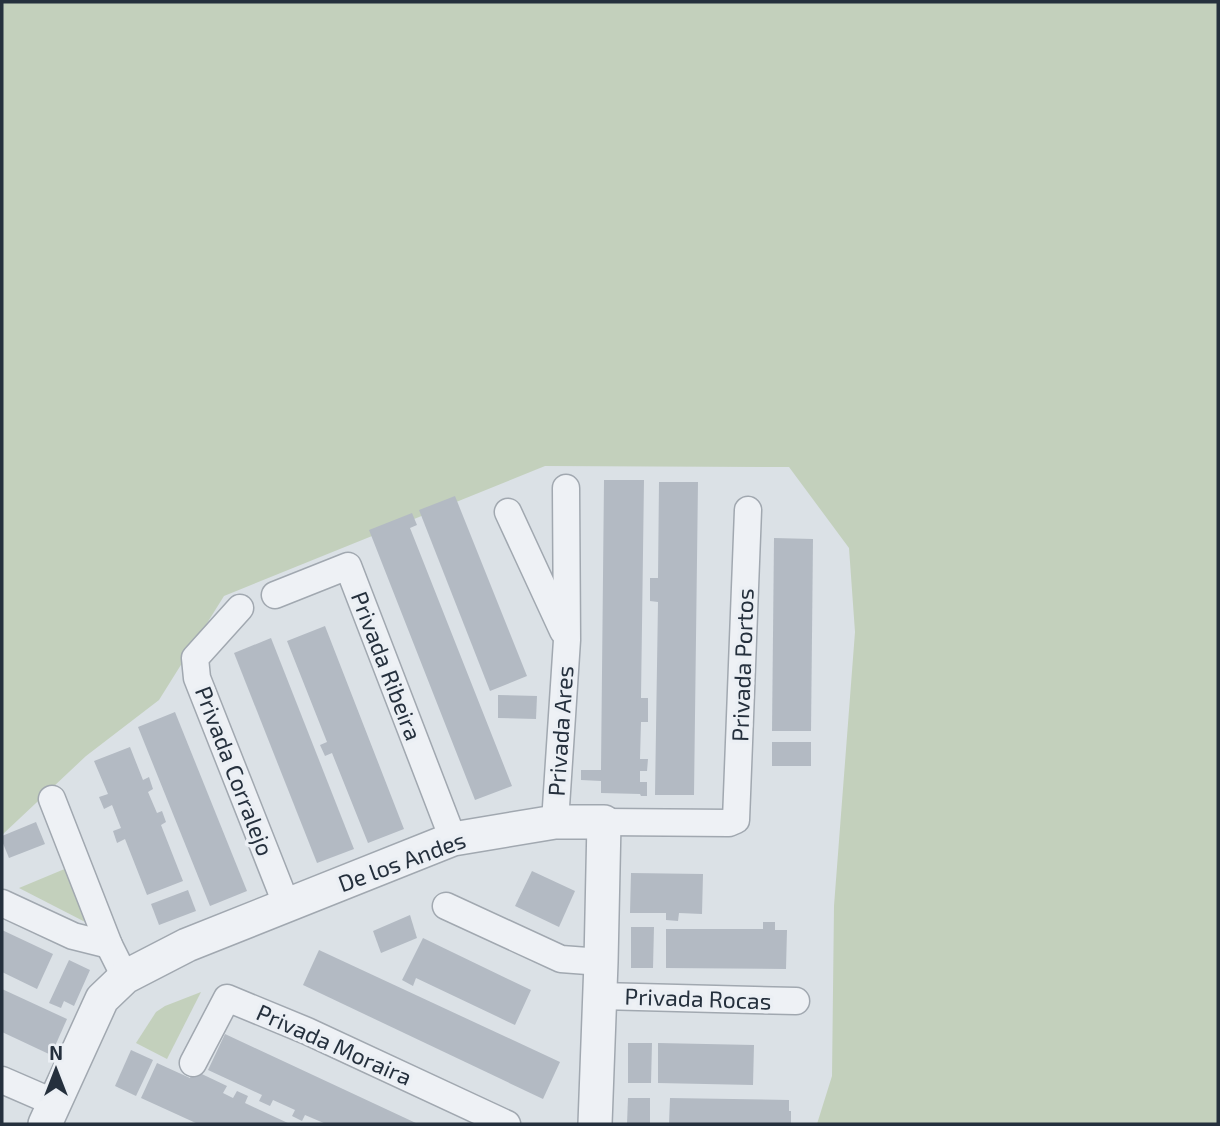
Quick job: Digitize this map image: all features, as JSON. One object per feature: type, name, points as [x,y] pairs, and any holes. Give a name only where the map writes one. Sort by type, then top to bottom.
[{"type":"street","name":"Privada Ares","points":[[555,822],[567,640],[566,488]]},
{"type":"street","name":"Privada Portos","points":[[604,822],[729,823],[736,820],[748,510]]},
{"type":"street","name":"Privada Ares","points":[[509,512],[567,640]]},
{"type":"street","name":"Privada Ribeira","points":[[275,595],[348,566],[453,839]]},
{"type":"street","name":"Privada Corralejo","points":[[240,608],[195,657],[197,678],[287,906]]},
{"type":"street","points":[[52,799],[109,945],[125,977]]},
{"type":"street","name":"De los Andes","points":[[50,1114],[102,999],[125,977],[187,945],[453,839],[555,822],[604,822]]},
{"type":"street","points":[[595,1124],[604,822]]},
{"type":"street","points":[[2,902],[73,936],[109,945]]},
{"type":"street","points":[[446,905],[562,959],[601,962]]},
{"type":"street","name":"Privada Rocas","points":[[600,996],[796,1001]]},
{"type":"street","name":"Privada Moraira","points":[[193,1063],[227,998],[307,1031],[508,1124]]},
{"type":"street","points":[[2,1080],[50,1114]]},
{"type":"green space","points":[[2,2],[1218,2],[1218,1124],[817,1124],[832,1076],[834,906],[855,632],[849,548],[789,467],[545,466],[224,596],[159,700],[86,756],[2,835]]},
{"type":"green space","points":[[67,868],[91,925],[19,888]]},
{"type":"green space","points":[[201,992],[167,1059],[136,1043],[156,1012]]},
{"type":"building","points":[[604,480],[644,480],[641,698],[648,698],[648,722],[641,722],[640,759],[648,759],[647,771],[640,771],[640,782],[647,782],[647,796],[601,793],[601,781],[581,780],[581,770],[601,770]]},
{"type":"building","points":[[659,482],[698,482],[694,795],[655,795],[658,602],[650,601],[650,578],[658,578]]},
{"type":"building","points":[[455,496],[527,676],[490,691],[419,510]]},
{"type":"building","points":[[412,513],[417,525],[410,528],[512,786],[475,800],[369,530]]},
{"type":"building","points":[[774,538],[813,539],[811,731],[772,731]]},
{"type":"building","points":[[325,626],[404,829],[368,843],[332,753],[325,756],[320,745],[327,742],[287,641]]},
{"type":"building","points":[[271,638],[354,849],[317,863],[234,653]]},
{"type":"building","points":[[498,695],[537,696],[536,719],[498,718]]},
{"type":"building","points":[[175,712],[247,891],[210,906],[138,727]]},
{"type":"building","points":[[772,742],[811,742],[811,766],[772,766]]},
{"type":"building","points":[[130,747],[143,780],[149,777],[153,789],[148,792],[157,813],[162,811],[166,822],[161,825],[183,881],[147,895],[125,839],[117,843],[113,831],[121,828],[112,805],[104,809],[99,797],[108,794],[94,761]]},
{"type":"building","points":[[36,822],[45,844],[9,858],[2,836]]},
{"type":"building","points":[[532,871],[575,891],[559,927],[515,906]]},
{"type":"building","points":[[631,873],[703,874],[702,914],[679,913],[678,921],[666,920],[666,913],[630,913]]},
{"type":"building","points":[[188,890],[196,911],[159,925],[151,904]]},
{"type":"building","points":[[410,915],[417,938],[381,953],[373,931]]},
{"type":"building","points":[[763,922],[775,922],[775,930],[787,930],[786,969],[666,968],[666,929],[763,929]]},
{"type":"building","points":[[631,927],[654,927],[653,968],[631,968]]},
{"type":"building","points":[[2,930],[53,954],[37,989],[2,972]]},
{"type":"building","points":[[423,938],[531,990],[515,1025],[416,978],[413,986],[402,980]]},
{"type":"building","points":[[319,950],[560,1062],[543,1099],[303,985]]},
{"type":"building","points":[[69,960],[90,970],[74,1006],[64,1001],[61,1008],[49,1003]]},
{"type":"building","points":[[2,989],[67,1019],[51,1055],[2,1032]]},
{"type":"building","points":[[225,1034],[418,1124],[326,1124],[305,1115],[302,1121],[292,1116],[295,1110],[273,1100],[270,1106],[259,1101],[262,1095],[208,1070]]},
{"type":"building","points":[[628,1043],[652,1043],[651,1083],[628,1083]]},
{"type":"building","points":[[658,1043],[754,1045],[753,1085],[658,1083]]},
{"type":"building","points":[[131,1050],[153,1060],[136,1096],[115,1086]]},
{"type":"building","points":[[157,1063],[190,1078],[193,1070],[227,1086],[223,1093],[233,1098],[237,1091],[248,1096],[245,1103],[290,1124],[198,1124],[141,1098]]},
{"type":"building","points":[[628,1098],[650,1098],[650,1124],[627,1124]]},
{"type":"building","points":[[670,1098],[789,1100],[791,1124],[669,1124]]}]
